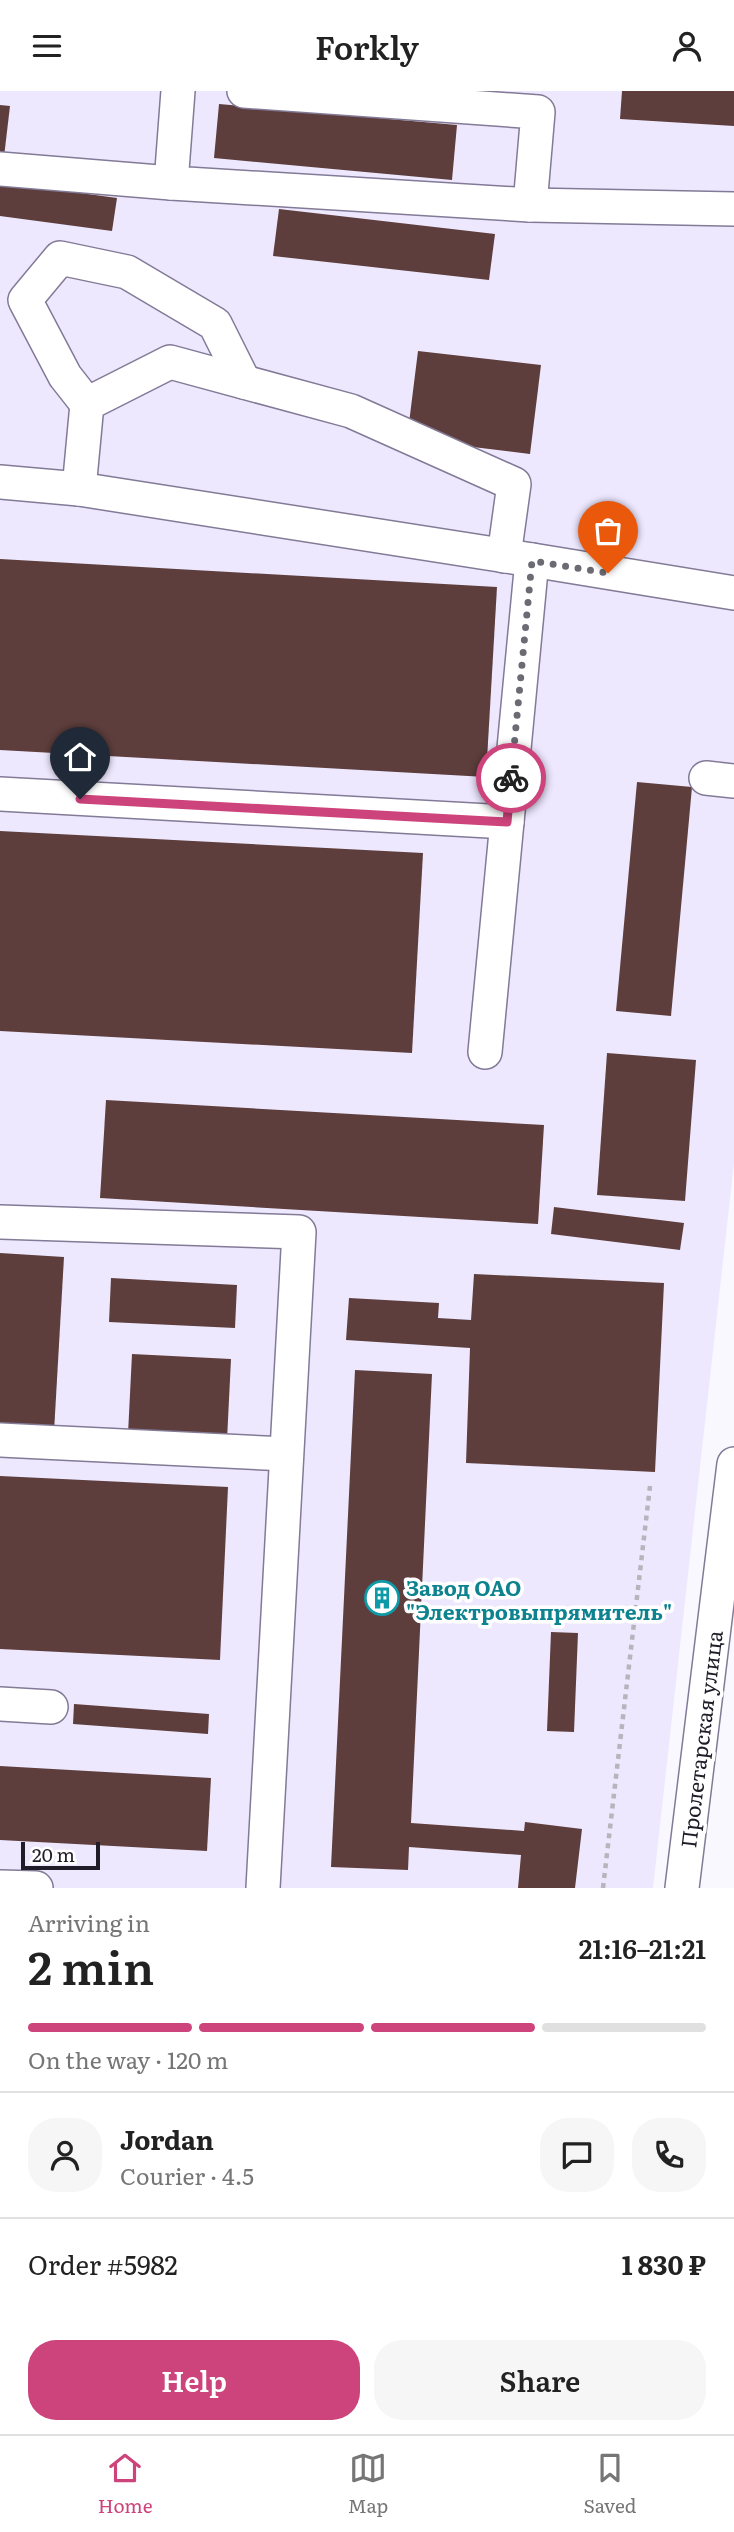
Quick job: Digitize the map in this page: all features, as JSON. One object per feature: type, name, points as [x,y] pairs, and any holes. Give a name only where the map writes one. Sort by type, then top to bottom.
[{"type":"street","points":[[171,183],[178,91]]},
{"type":"street","points":[[244,91],[539,101],[530,205]]},
{"type":"street","points":[[0,169],[171,183],[530,205],[734,209]]},
{"type":"street","points":[[79,489],[87,404],[65,376],[25,300],[60,258],[127,272],[215,324],[244,382]]},
{"type":"street","points":[[87,404],[170,362],[351,411],[514,484],[518,558],[507,822],[485,1052]]},
{"type":"street","points":[[0,482],[79,489],[734,593]]},
{"type":"street","points":[[0,794],[507,822]]},
{"type":"street","points":[[0,1222],[299,1232],[263,1888]]},
{"type":"street","points":[[0,1440],[286,1454]]},
{"type":"street","name":"Пролетарская улица","points":[[682,1888],[734,1464]]},
{"type":"street","points":[[0,1704],[51,1707]]},
{"type":"street","points":[[0,1887],[36,1888]]},
{"type":"path","points":[[603,1888],[649,1486]]},
{"type":"shaded area","points":[[0,91],[734,91],[734,1163],[653,1888],[0,1888]]},
{"type":"building","points":[[622,91],[734,91],[734,126],[620,119]]},
{"type":"building","points":[[219,104],[457,125],[452,180],[214,158]]},
{"type":"building","points":[[0,105],[10,106],[4,157],[0,157]]},
{"type":"building","points":[[0,182],[117,198],[112,231],[0,216]]},
{"type":"building","points":[[279,209],[495,234],[489,280],[273,256]]},
{"type":"building","points":[[418,351],[541,365],[530,454],[407,439]]},
{"type":"building","points":[[0,559],[497,587],[486,777],[0,750]]},
{"type":"building","points":[[637,782],[692,787],[671,1016],[616,1011]]},
{"type":"building","points":[[0,831],[423,853],[412,1053],[0,1031]]},
{"type":"building","points":[[607,1053],[696,1060],[685,1201],[597,1195]]},
{"type":"building","points":[[106,1100],[544,1125],[538,1224],[100,1198]]},
{"type":"building","points":[[554,1207],[684,1223],[680,1250],[551,1234]]},
{"type":"building","points":[[0,1253],[64,1257],[54,1432],[0,1429]]},
{"type":"building","points":[[474,1274],[664,1283],[655,1472],[466,1463],[470,1348],[346,1340],[349,1298],[439,1303],[438,1318],[471,1320]]},
{"type":"building","points":[[111,1278],[237,1285],[235,1328],[109,1322]]},
{"type":"building","points":[[132,1354],[231,1359],[227,1440],[128,1434]]},
{"type":"building","name":"Завод ОАО \"Электровыпрямитель\"","points":[[355,1370],[432,1374],[411,1823],[524,1831],[525,1822],[582,1829],[575,1888],[518,1888],[521,1855],[409,1847],[408,1870],[331,1867]]},
{"type":"building","points":[[0,1476],[228,1487],[220,1660],[0,1649]]},
{"type":"building","points":[[551,1632],[578,1633],[574,1732],[547,1731]]},
{"type":"building","points":[[74,1704],[209,1714],[208,1734],[73,1724]]},
{"type":"building","points":[[0,1766],[211,1778],[207,1851],[0,1840]]},
{"type":"way so far","points":[[511,778],[532,561],[608,573]]},
{"type":"place","name":"Завод ОАО \"Электровыпрямитель\"","points":[[382,1598]]},
{"type":"route","points":[[80,799],[507,822],[511,778]]}]
